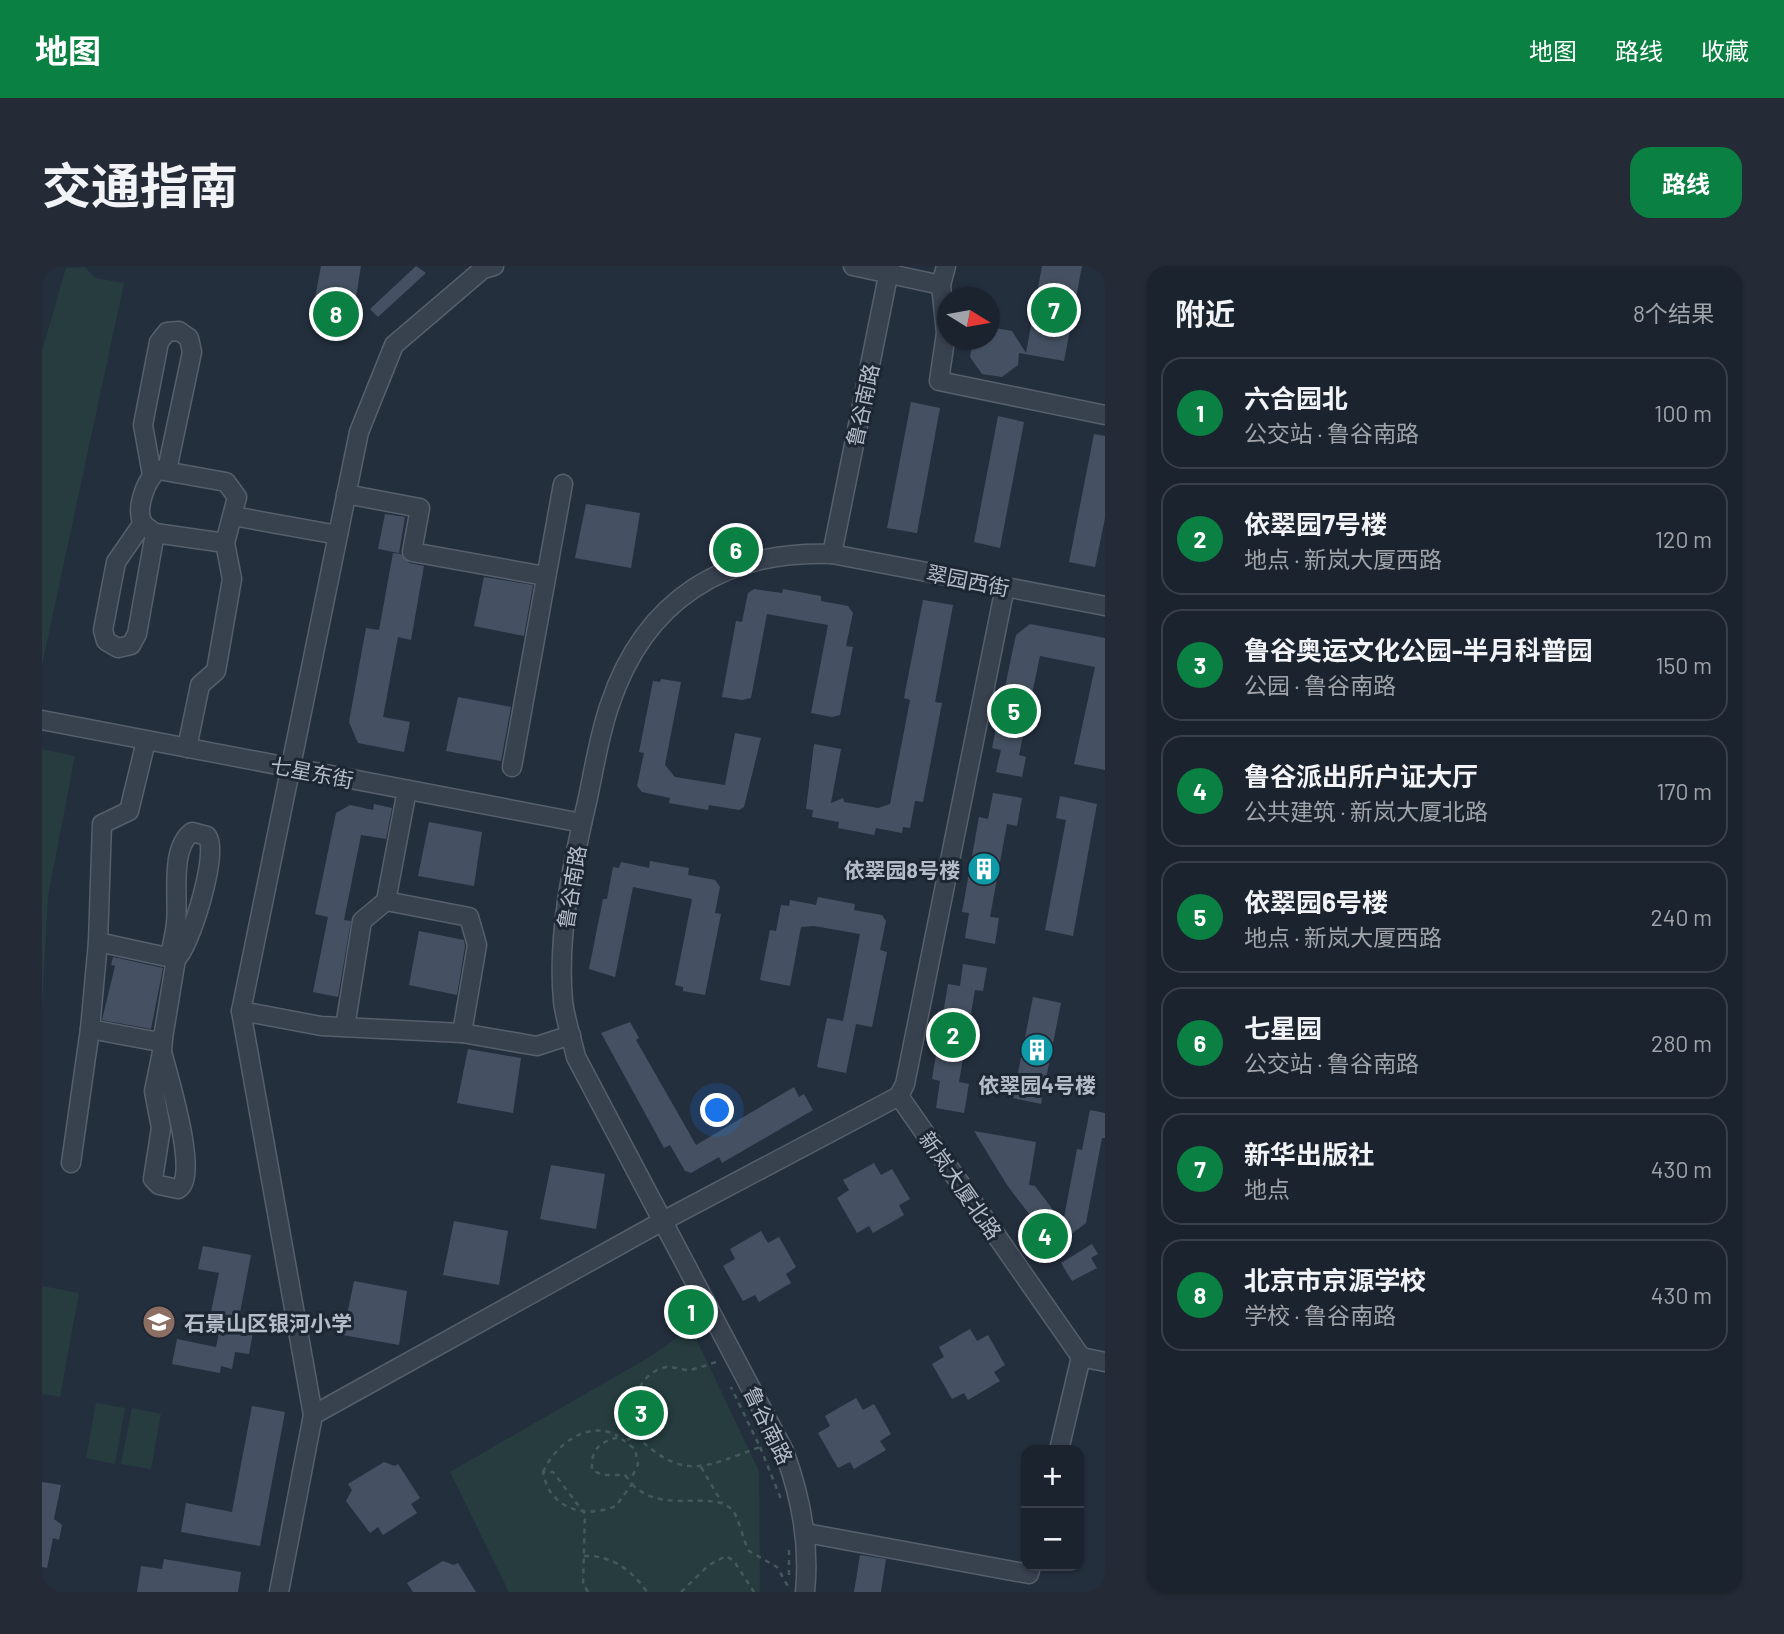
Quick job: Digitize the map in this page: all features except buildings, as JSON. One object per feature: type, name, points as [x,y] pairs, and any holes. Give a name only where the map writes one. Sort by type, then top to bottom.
[{"type":"street","points":[[279,1592],[313,1415],[240,1011],[359,432],[394,345],[483,270],[494,266]]},
{"type":"street","points":[[853,266],[889,271],[941,285]]},
{"type":"street","points":[[946,266],[941,285],[946,333],[939,381],[1105,415]]},
{"type":"street","name":"鲁谷南路","points":[[795,1592],[806,1533],[795,1479],[784,1451],[660,1223],[576,1057],[563,1002],[561,954],[582,823],[609,705],[628,661],[648,631],[674,602],[700,583],[738,565],[799,553],[832,554],[889,271]]},
{"type":"street","points":[[149,528],[116,562],[103,630],[106,641],[118,648],[131,645],[137,634],[149,528],[146,483],[159,472],[192,352],[189,338],[179,331],[167,332],[159,342],[143,425],[159,472]]},
{"type":"street","points":[[159,472],[226,482],[237,497],[225,543],[232,579],[216,671],[200,685],[187,748]]},
{"type":"street","points":[[512,767],[564,484]]},
{"type":"street","points":[[346,494],[420,508],[412,552],[545,576]]},
{"type":"street","points":[[233,516],[338,535]]},
{"type":"street","points":[[149,528],[225,543]]},
{"type":"street","name":"翠园西街","points":[[832,554],[1105,606]]},
{"type":"street","points":[[313,1415],[660,1223],[899,1097],[905,1084],[1005,587]]},
{"type":"street","name":"七星东街","points":[[42,720],[582,823]]},
{"type":"street","points":[[71,1163],[90,1030],[98,942],[102,824],[108,819],[124,815],[134,804],[146,741]]},
{"type":"street","points":[[345,1027],[362,921],[386,901],[407,790]]},
{"type":"street","points":[[98,942],[173,958],[183,954],[193,920],[199,911],[212,847],[207,836],[192,832],[182,841],[177,864],[178,884],[174,905],[177,920],[173,958],[162,1045],[154,1091],[161,1129],[153,1179],[159,1185],[178,1189],[184,1183],[187,1162],[162,1045]]},
{"type":"street","points":[[386,901],[469,917],[477,945],[462,1033]]},
{"type":"street","points":[[240,1011],[321,1026],[462,1033],[537,1046],[571,1035]]},
{"type":"street","points":[[90,1030],[154,1041],[162,1045]]},
{"type":"street","name":"新岚大厦北路","points":[[899,1097],[1082,1357]]},
{"type":"street","points":[[1060,1445],[1082,1357],[1105,1362]]},
{"type":"street","points":[[806,1533],[1029,1574],[1030,1571]]},
{"type":"path","points":[[724,1373],[718,1360],[687,1370],[667,1367],[652,1374],[641,1384],[634,1401],[632,1421],[636,1436],[654,1453],[677,1466],[701,1467],[760,1447]]},
{"type":"path","points":[[730,1385],[773,1472],[784,1510]]},
{"type":"path","points":[[628,1479],[632,1477],[638,1464],[635,1448],[627,1440],[607,1430],[580,1434],[562,1444],[549,1458],[543,1472],[550,1494],[584,1514],[616,1506],[632,1484]]},
{"type":"path","points":[[627,1440],[636,1436]]},
{"type":"path","points":[[619,1437],[598,1444],[591,1456],[592,1470],[603,1475],[625,1475],[640,1493],[674,1503],[722,1503]]},
{"type":"path","points":[[701,1467],[722,1503],[734,1511],[749,1552],[777,1567],[795,1592]]},
{"type":"path","points":[[543,1472],[553,1472],[584,1514],[583,1584],[588,1592]]},
{"type":"path","points":[[788,1540],[795,1592]]},
{"type":"path","points":[[584,1556],[598,1556],[615,1562],[637,1578],[647,1592]]},
{"type":"path","points":[[681,1592],[709,1565],[726,1556],[734,1561],[754,1592]]},
{"type":"green space","points":[[85,267],[95,278],[124,283],[42,665],[42,351],[66,268]]},
{"type":"green space","points":[[42,749],[75,756],[48,896],[42,1006]]},
{"type":"green space","points":[[42,1286],[79,1293],[60,1397],[42,1394]]},
{"type":"green space","points":[[691,1328],[759,1471],[760,1592],[509,1592],[450,1472],[651,1356]]},
{"type":"green space","points":[[96,1403],[125,1408],[115,1464],[86,1458]]},
{"type":"green space","points":[[132,1408],[161,1414],[151,1469],[121,1464]]},
{"type":"place","name":"新华出版社","points":[[1054,310]]},
{"type":"place","name":"北京市京源学校","points":[[336,314]]},
{"type":"place","name":"七星园","points":[[736,550]]},
{"type":"place","name":"依翠园6号楼","points":[[1014,711]]},
{"type":"place","name":"依翠园8号楼","points":[[984,869]]},
{"type":"place","name":"依翠园7号楼","points":[[953,1035]]},
{"type":"place","name":"依翠园4号楼","points":[[1037,1050]]},
{"type":"place","name":"鲁谷派出所户证大厅","points":[[1045,1236]]},
{"type":"place","name":"六合园北","points":[[691,1312]]},
{"type":"place","name":"石景山区银河小学","points":[[159,1322]]},
{"type":"place","name":"鲁谷奥运文化公园-半月科普园","points":[[641,1413]]}]
